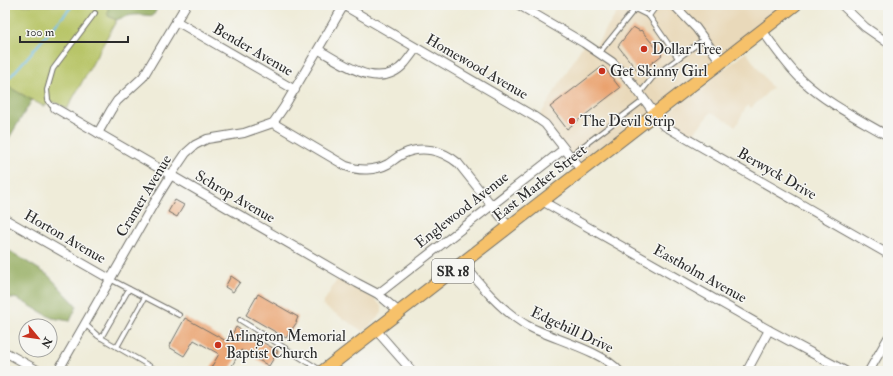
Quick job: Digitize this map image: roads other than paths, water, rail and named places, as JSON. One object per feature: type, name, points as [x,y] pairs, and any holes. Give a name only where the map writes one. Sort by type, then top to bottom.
[{"type":"main road","name":"East Market Street","points":[[323,371],[795,5]]},
{"type":"street","points":[[98,133],[118,101],[143,77],[186,5]]},
{"type":"street","points":[[344,5],[319,50],[273,123],[346,166],[357,169],[380,167],[409,151],[426,149],[448,156],[458,163],[508,227]]},
{"type":"street","name":"Homewood Avenue","points":[[344,5],[536,117],[544,124],[582,171]]},
{"type":"street","name":"Berwyck Drive","points":[[519,5],[600,52],[621,70],[663,125],[888,254]]},
{"type":"street","points":[[674,5],[704,38],[721,62]]},
{"type":"street","points":[[842,5],[865,27],[888,43]]},
{"type":"street","name":"Bender Avenue","points":[[176,21],[294,90]]},
{"type":"street","points":[[762,30],[786,63],[811,88],[838,108],[888,136]]},
{"type":"street","points":[[319,50],[355,70],[372,75],[385,74],[399,68],[405,63],[416,48]]},
{"type":"street","name":"Schrop Avenue","points":[[54,108],[351,280],[378,294],[399,312]]},
{"type":"street","name":"Cramer Avenue","points":[[58,371],[171,175],[186,153],[200,142],[216,137],[244,133],[273,123]]},
{"type":"street","name":"Englewood Avenue","points":[[378,294],[564,149]]},
{"type":"street","name":"Eastholm Avenue","points":[[542,202],[769,330],[845,371]]},
{"type":"street","name":"Horton Avenue","points":[[5,219],[110,279]]},
{"type":"street","name":"Edgehill Drive","points":[[464,263],[495,301],[517,319],[542,332],[605,359],[619,371]]},
{"type":"street","points":[[376,330],[412,371]]},
{"type":"street","points":[[747,371],[769,330]]},
{"type":"street","points":[[869,371],[888,338]]},
{"type":"street","points":[[5,352],[39,371]]},
{"type":"lane","points":[[649,16],[657,5]]},
{"type":"lane","points":[[600,52],[634,10],[637,10],[649,16],[678,58]]},
{"type":"lane","points":[[54,108],[50,105],[48,100],[47,90],[53,69],[95,13]]},
{"type":"lane","points":[[570,156],[642,96],[653,77],[704,38]]},
{"type":"lane","points":[[110,279],[179,315]]},
{"type":"lane","points":[[101,338],[129,289]]},
{"type":"lane","points":[[117,347],[145,297]]},
{"type":"lane","points":[[240,320],[323,371]]},
{"type":"lane","points":[[85,324],[101,338],[158,371]]},
{"type":"waterway","points":[[5,80],[11,76],[73,5]]},
{"type":"place","name":"Dollar Tree","points":[[644,49]]},
{"type":"place","name":"Get Skinny Girl","points":[[602,71]]},
{"type":"place","name":"The Devil Strip","points":[[572,121]]},
{"type":"place","name":"Arlington Memorial Baptist Church","points":[[218,345]]}]
